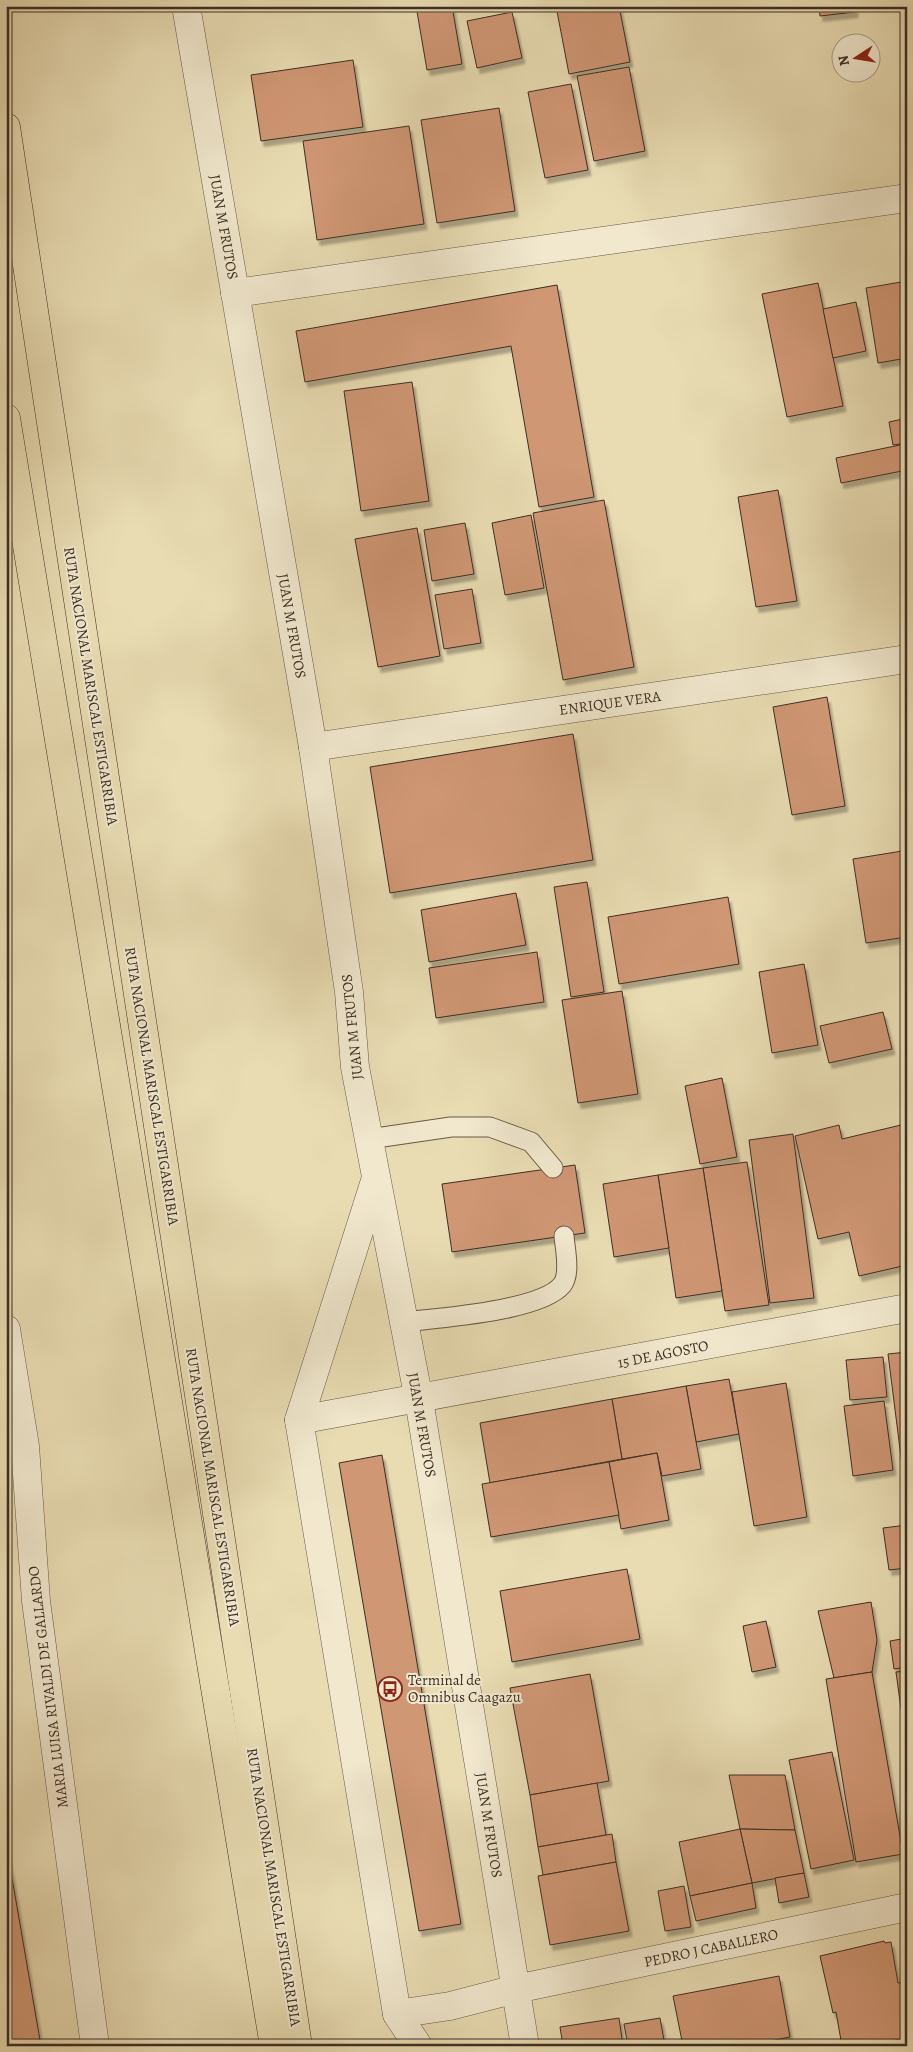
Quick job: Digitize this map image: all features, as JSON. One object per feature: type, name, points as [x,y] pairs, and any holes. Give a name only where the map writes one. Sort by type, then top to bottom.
[{"type":"highway","name":"RUTA NACIONAL MARISCAL ESTIGARRIBIA","points":[[6,127],[298,2046]]},
{"type":"highway","name":"RUTA NACIONAL MARISCAL ESTIGARRIBIA","points":[[6,418],[274,2046]]},
{"type":"street","name":"JUAN M FRUTOS","points":[[186,6],[313,747],[349,992],[355,1067],[419,1400],[525,2046]]},
{"type":"street","points":[[235,293],[907,198]]},
{"type":"street","name":"ENRIQUE VERA","points":[[313,747],[907,659]]},
{"type":"street","points":[[376,1177],[299,1420],[398,2014],[418,2046]]},
{"type":"street","name":"15 DE AGOSTO","points":[[299,1420],[419,1400],[907,1308]]},
{"type":"street","name":"MARIA LUISA RIVALDI DE GALLARDO","points":[[6,1329],[26,1446],[36,1601],[95,2046]]},
{"type":"street","name":"PEDRO J CABALLERO","points":[[398,2014],[450,2006],[516,1989],[907,1907]]},
{"type":"lane","points":[[369,1139],[451,1127],[490,1127],[531,1142],[553,1168]]},
{"type":"lane","points":[[404,1322],[475,1313],[546,1297],[563,1284],[566,1270],[564,1236]]},
{"type":"building","points":[[416,6],[452,6],[462,64],[427,70]]},
{"type":"building","points":[[556,6],[619,6],[630,62],[569,74]]},
{"type":"building","points":[[819,6],[855,6],[855,12],[820,16]]},
{"type":"building","points":[[512,12],[522,58],[477,68],[467,21]]},
{"type":"building","points":[[353,60],[363,127],[261,141],[251,75]]},
{"type":"building","points":[[629,67],[645,151],[594,161],[577,76]]},
{"type":"building","points":[[571,84],[588,170],[545,178],[528,92]]},
{"type":"building","points":[[499,108],[515,211],[437,223],[421,120]]},
{"type":"building","points":[[409,126],[424,224],[317,240],[303,141]]},
{"type":"building","points":[[907,281],[907,358],[878,363],[866,288]]},
{"type":"building","points":[[818,283],[843,406],[787,417],[762,294]]},
{"type":"building","points":[[557,285],[594,497],[539,507],[511,346],[305,382],[296,331]]},
{"type":"building","points":[[856,302],[866,351],[833,358],[823,309]]},
{"type":"building","points":[[412,382],[429,501],[361,511],[344,391]]},
{"type":"building","points":[[907,418],[907,443],[893,445],[889,422]]},
{"type":"building","points":[[905,444],[907,470],[841,483],[836,458]]},
{"type":"building","points":[[778,490],[797,601],[756,607],[738,497]]},
{"type":"building","points":[[604,500],[634,667],[563,680],[533,513]]},
{"type":"building","points":[[531,515],[544,588],[505,595],[492,523]]},
{"type":"building","points":[[465,523],[474,574],[432,581],[424,530]]},
{"type":"building","points":[[417,528],[440,656],[378,667],[355,539]]},
{"type":"building","points":[[472,589],[481,643],[444,649],[435,595]]},
{"type":"building","points":[[827,697],[845,806],[792,815],[773,707]]},
{"type":"building","points":[[573,734],[593,860],[390,893],[370,767]]},
{"type":"building","points":[[902,851],[907,881],[907,937],[866,943],[853,859]]},
{"type":"building","points":[[587,882],[604,992],[571,997],[554,887]]},
{"type":"building","points":[[516,893],[526,945],[429,962],[421,910]]},
{"type":"building","points":[[728,897],[739,964],[619,984],[608,917]]},
{"type":"building","points":[[537,952],[544,1002],[436,1018],[429,968]]},
{"type":"building","points":[[804,964],[818,1045],[772,1053],[759,972]]},
{"type":"building","points":[[622,991],[638,1094],[578,1103],[562,1000]]},
{"type":"building","points":[[883,1012],[892,1049],[829,1063],[820,1026]]},
{"type":"building","points":[[722,1078],[737,1157],[700,1164],[685,1086]]},
{"type":"building","points":[[839,1125],[842,1139],[901,1125],[907,1149],[907,1265],[859,1276],[849,1232],[818,1239],[795,1136]]},
{"type":"building","points":[[793,1134],[814,1298],[770,1303],[749,1140]]},
{"type":"building","points":[[747,1162],[769,1305],[725,1311],[703,1168]]},
{"type":"building","points":[[575,1165],[585,1233],[452,1252],[442,1184]]},
{"type":"building","points":[[703,1168],[722,1291],[676,1298],[658,1175]]},
{"type":"building","points":[[658,1175],[669,1248],[614,1257],[603,1184]]},
{"type":"building","points":[[907,1352],[907,1464],[902,1465],[888,1354]]},
{"type":"building","points":[[883,1357],[887,1397],[850,1400],[846,1360]]},
{"type":"building","points":[[729,1379],[739,1434],[696,1442],[686,1386]]},
{"type":"building","points":[[786,1383],[807,1517],[754,1526],[732,1392]]},
{"type":"building","points":[[686,1386],[701,1469],[662,1476],[657,1453],[622,1459],[612,1399]]},
{"type":"building","points":[[612,1399],[622,1459],[490,1483],[480,1423]]},
{"type":"building","points":[[884,1401],[893,1470],[853,1476],[844,1406]]},
{"type":"building","points":[[657,1453],[669,1520],[621,1529],[609,1462]]},
{"type":"building","points":[[382,1455],[461,1924],[419,1931],[339,1463]]},
{"type":"building","points":[[609,1462],[619,1515],[491,1537],[482,1484]]},
{"type":"building","points":[[907,1525],[907,1568],[889,1570],[883,1528]]},
{"type":"building","points":[[627,1569],[640,1639],[512,1662],[500,1591]]},
{"type":"building","points":[[871,1602],[877,1640],[872,1672],[834,1678],[818,1611]]},
{"type":"building","points":[[766,1621],[776,1667],[752,1672],[743,1626]]},
{"type":"building","points":[[907,1638],[907,1667],[894,1669],[890,1641]]},
{"type":"building","points":[[907,1671],[907,1753],[896,1672]]},
{"type":"building","points":[[872,1672],[903,1854],[856,1862],[826,1679]]},
{"type":"building","points":[[590,1674],[609,1781],[530,1795],[510,1688]]},
{"type":"building","points":[[832,1752],[854,1860],[811,1869],[789,1760]]},
{"type":"building","points":[[729,1775],[785,1775],[795,1830],[740,1829]]},
{"type":"building","points":[[597,1783],[606,1835],[538,1847],[530,1795]]},
{"type":"building","points":[[740,1829],[795,1830],[804,1873],[752,1883]]},
{"type":"building","points":[[740,1829],[752,1883],[690,1896],[679,1842]]},
{"type":"building","points":[[612,1834],[616,1862],[543,1875],[538,1847]]},
{"type":"building","points":[[6,1843],[41,2046],[6,2046]]},
{"type":"building","points":[[616,1862],[629,1931],[550,1945],[538,1876]]},
{"type":"building","points":[[804,1873],[809,1897],[779,1903],[775,1878]]},
{"type":"building","points":[[752,1883],[756,1908],[696,1921],[690,1896]]},
{"type":"building","points":[[684,1886],[691,1927],[665,1931],[658,1891]]},
{"type":"building","points":[[884,1941],[885,1943],[891,1942],[898,1983],[907,1982],[907,2038],[859,2046],[842,2046],[836,2012],[833,2013],[820,1956]]},
{"type":"building","points":[[779,1976],[790,2037],[743,2046],[683,2046],[673,1996]]},
{"type":"building","points":[[619,2018],[623,2046],[563,2046],[560,2027]]},
{"type":"building","points":[[660,2018],[665,2046],[628,2046],[624,2024]]},
{"type":"place","name":"Terminal de Omnibus Caagazu","points":[[390,1689]]}]
